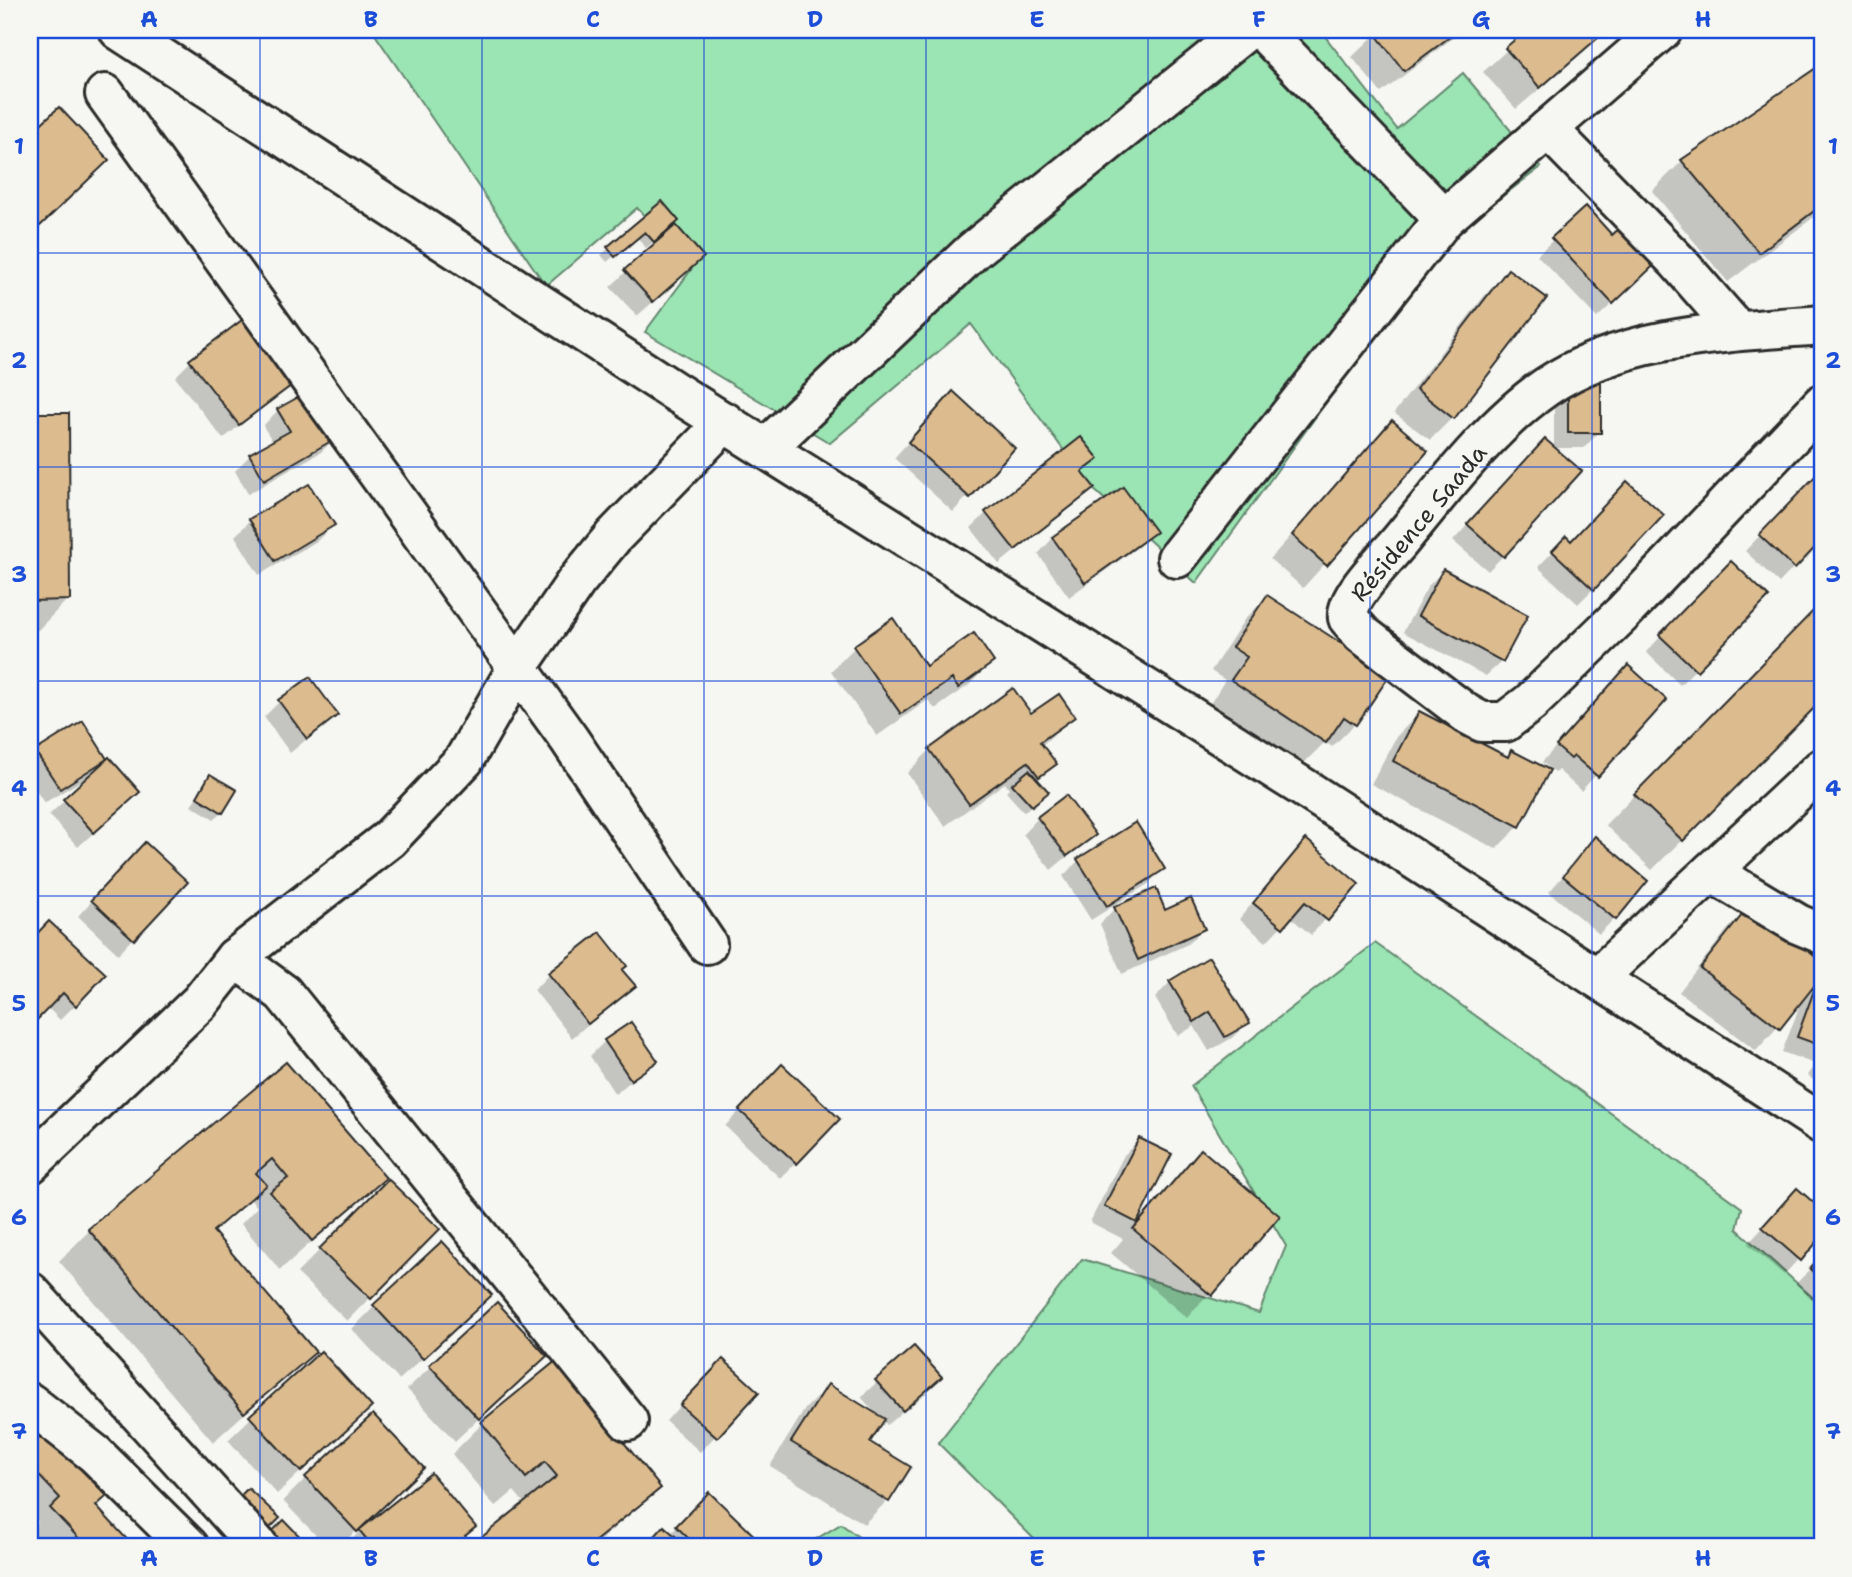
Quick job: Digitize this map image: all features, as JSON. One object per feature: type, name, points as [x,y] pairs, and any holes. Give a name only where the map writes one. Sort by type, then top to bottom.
[{"type":"street","points":[[119,30],[725,422],[1301,786],[1822,1124]]},
{"type":"street","points":[[1177,558],[1444,219],[1662,30]]},
{"type":"street","points":[[767,447],[973,251],[1265,32],[1444,219]]},
{"type":"street","points":[[105,94],[569,739],[707,944]]},
{"type":"street","points":[[1548,129],[1677,261],[1738,331],[1822,325]]},
{"type":"street","name":"Résidence Saada","points":[[1738,331],[1626,352],[1573,371],[1527,401],[1444,488],[1362,587],[1348,609],[1350,623],[1467,714],[1482,722],[1505,722],[1530,703],[1622,614],[1822,404]]},
{"type":"street","points":[[30,1164],[200,1002],[235,958],[388,839],[464,760],[517,668],[576,582],[605,546],[725,422]]},
{"type":"street","points":[[1597,978],[1822,768]]},
{"type":"street","points":[[1711,872],[1798,924],[1822,934]]},
{"type":"street","points":[[235,958],[283,993],[628,1421]]},
{"type":"street","points":[[30,1292],[259,1547]]},
{"type":"street","points":[[30,1403],[96,1454],[189,1547]]},
{"type":"green space","points":[[372,30],[1320,30],[1397,129],[1463,73],[1541,167],[1441,243],[1196,583],[1090,486],[971,324],[830,443],[645,332],[693,267],[637,208],[546,286]]},
{"type":"green space","points":[[1375,943],[1742,1208],[1737,1229],[1822,1306],[1822,1547],[1042,1547],[938,1443],[1082,1259],[1259,1313],[1286,1246],[1191,1086]]},
{"type":"green space","points":[[841,1524],[872,1547],[803,1547]]},
{"type":"building","points":[[1459,30],[1404,71],[1374,32]]},
{"type":"building","points":[[1526,30],[1607,30],[1540,88],[1505,48]]},
{"type":"building","points":[[1822,64],[1822,205],[1759,253],[1681,160]]},
{"type":"building","points":[[59,107],[109,160],[40,226],[30,215],[30,134]]},
{"type":"building","points":[[662,201],[679,221],[654,242],[645,232],[615,257],[607,247]]},
{"type":"building","points":[[1586,206],[1612,235],[1633,216],[1667,253],[1613,304],[1551,238]]},
{"type":"building","points":[[676,225],[704,257],[653,302],[624,270]]},
{"type":"building","points":[[1508,269],[1547,298],[1454,419],[1416,389]]},
{"type":"building","points":[[246,317],[296,382],[239,425],[189,360]]},
{"type":"building","points":[[1568,377],[1601,377],[1601,433],[1568,433]]},
{"type":"building","points":[[311,390],[338,437],[264,480],[249,454],[290,431],[277,409]]},
{"type":"building","points":[[953,391],[1015,448],[970,498],[908,442]]},
{"type":"building","points":[[30,413],[69,413],[70,600],[30,601]]},
{"type":"building","points":[[1392,420],[1428,451],[1327,566],[1292,535]]},
{"type":"building","points":[[1081,437],[1099,459],[1082,472],[1095,488],[1015,550],[985,512]]},
{"type":"building","points":[[1545,439],[1582,471],[1504,557],[1467,524]]},
{"type":"building","points":[[1822,469],[1822,540],[1795,569],[1759,535]]},
{"type":"building","points":[[1627,481],[1664,515],[1594,590],[1552,551],[1566,536],[1571,541]]},
{"type":"building","points":[[309,484],[335,525],[275,561],[249,519]]},
{"type":"building","points":[[1123,487],[1156,532],[1085,583],[1052,537]]},
{"type":"building","points":[[1731,561],[1769,597],[1697,671],[1659,635]]},
{"type":"building","points":[[1443,569],[1528,615],[1503,662],[1418,616]]},
{"type":"building","points":[[1267,595],[1390,675],[1356,725],[1344,717],[1326,743],[1231,680],[1247,657],[1232,647]]},
{"type":"building","points":[[1822,602],[1822,700],[1683,841],[1634,794]]},
{"type":"building","points":[[893,618],[926,666],[974,633],[994,662],[958,688],[952,679],[901,714],[853,646]]},
{"type":"building","points":[[1628,665],[1667,700],[1598,777],[1574,756],[1571,759],[1556,746]]},
{"type":"building","points":[[310,677],[338,715],[307,739],[278,700]]},
{"type":"building","points":[[1013,688],[1031,713],[1059,694],[1075,717],[1040,742],[1057,764],[1039,777],[1028,762],[969,804],[929,749]]},
{"type":"building","points":[[1419,711],[1508,757],[1511,750],[1550,770],[1520,827],[1393,761]]},
{"type":"building","points":[[83,721],[107,759],[60,789],[35,751]]},
{"type":"building","points":[[109,757],[140,792],[94,833],[63,799]]},
{"type":"building","points":[[1029,770],[1049,792],[1032,806],[1012,784]]},
{"type":"building","points":[[210,774],[237,790],[223,813],[197,797]]},
{"type":"building","points":[[1066,795],[1096,835],[1067,856],[1037,817]]},
{"type":"building","points":[[1136,822],[1165,869],[1107,906],[1077,859]]},
{"type":"building","points":[[1595,836],[1648,881],[1616,920],[1563,876]]},
{"type":"building","points":[[1306,839],[1359,884],[1328,921],[1305,902],[1283,928],[1253,903]]},
{"type":"building","points":[[145,842],[188,882],[134,940],[91,900]]},
{"type":"building","points":[[1156,888],[1165,910],[1191,898],[1205,929],[1138,960],[1114,907]]},
{"type":"building","points":[[1750,905],[1822,962],[1822,976],[1780,1029],[1700,968]]},
{"type":"building","points":[[49,921],[106,974],[76,1006],[63,993],[35,1022],[30,1016],[30,941]]},
{"type":"building","points":[[600,932],[627,966],[622,970],[636,986],[588,1024],[548,973]]},
{"type":"building","points":[[1209,957],[1250,1023],[1225,1037],[1210,1012],[1194,1022],[1169,981]]},
{"type":"building","points":[[1816,985],[1822,987],[1822,1046],[1797,1037]]},
{"type":"building","points":[[631,1022],[658,1061],[631,1080],[604,1040]]},
{"type":"building","points":[[286,1062],[386,1178],[312,1241],[270,1192],[288,1178],[272,1159],[256,1173],[267,1185],[213,1231],[316,1352],[244,1413],[88,1229]]},
{"type":"building","points":[[782,1064],[840,1119],[797,1164],[739,1110]]},
{"type":"building","points":[[1139,1138],[1172,1154],[1137,1223],[1104,1206]]},
{"type":"building","points":[[1201,1149],[1280,1216],[1212,1296],[1133,1229]]},
{"type":"building","points":[[388,1179],[440,1229],[371,1299],[319,1249]]},
{"type":"building","points":[[1797,1188],[1822,1210],[1822,1236],[1801,1261],[1762,1227]]},
{"type":"building","points":[[442,1241],[492,1295],[423,1359],[373,1305]]},
{"type":"building","points":[[1822,1255],[1822,1280],[1810,1268]]},
{"type":"building","points":[[497,1302],[547,1356],[479,1419],[429,1365]]},
{"type":"building","points":[[914,1346],[942,1377],[903,1411],[875,1380]]},
{"type":"building","points":[[321,1351],[372,1407],[301,1472],[249,1416]]},
{"type":"building","points":[[723,1359],[759,1392],[717,1438],[680,1405]]},
{"type":"building","points":[[557,1360],[661,1488],[588,1547],[373,1547],[359,1530],[431,1473],[476,1527],[465,1536],[472,1545],[557,1476],[545,1462],[526,1478],[481,1422]]},
{"type":"building","points":[[828,1384],[885,1419],[870,1442],[911,1467],[889,1502],[791,1442]]},
{"type":"building","points":[[373,1414],[424,1468],[357,1532],[305,1477]]},
{"type":"building","points":[[30,1415],[107,1496],[96,1506],[134,1547],[87,1547],[50,1508],[60,1498],[30,1466]]},
{"type":"building","points":[[248,1488],[280,1518],[259,1539],[228,1509]]},
{"type":"building","points":[[709,1492],[766,1547],[697,1547],[676,1526]]},
{"type":"building","points":[[284,1520],[310,1547],[267,1547],[262,1541]]},
{"type":"building","points":[[664,1526],[687,1547],[645,1547]]}]
